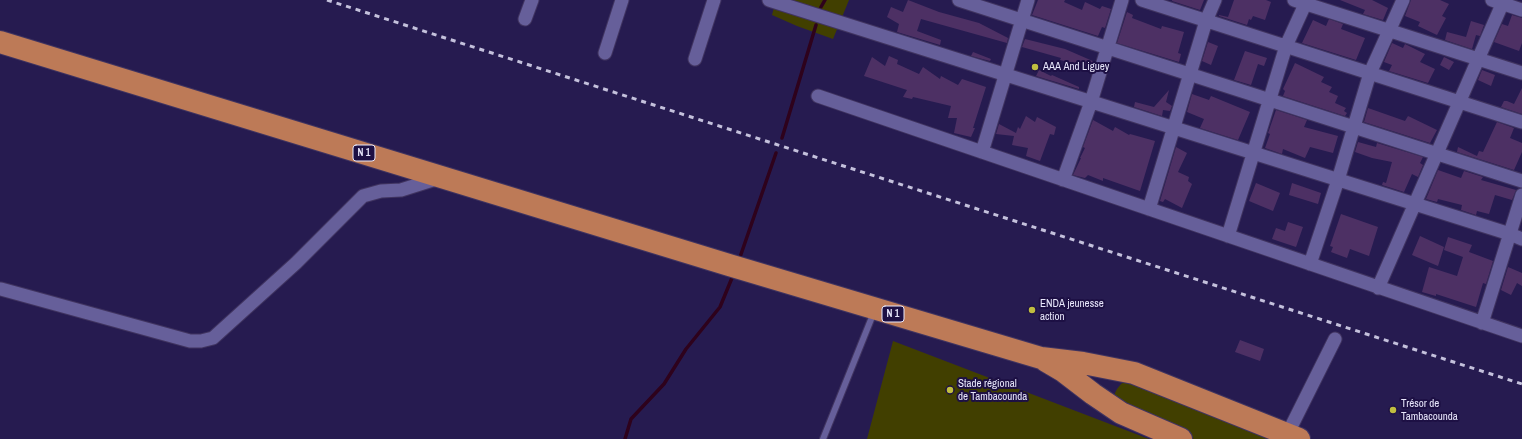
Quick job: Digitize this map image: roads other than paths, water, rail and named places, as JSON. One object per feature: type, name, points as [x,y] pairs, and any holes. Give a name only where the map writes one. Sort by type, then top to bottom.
[{"type":"highway","name":"N 1","points":[[0,42],[736,268],[1041,358],[1083,363],[1134,373],[1290,437]]},
{"type":"highway","name":"N 1","points":[[1041,358],[1064,371],[1121,413],[1181,439]]},
{"type":"street","points":[[526,19],[532,0]]},
{"type":"street","points":[[605,53],[622,0]]},
{"type":"street","points":[[695,59],[714,0]]},
{"type":"street","points":[[769,0],[1516,237]]},
{"type":"street","points":[[959,0],[1522,181]]},
{"type":"street","points":[[982,152],[1028,0]]},
{"type":"street","points":[[1063,180],[1091,102],[1122,0]]},
{"type":"street","points":[[1142,0],[1522,122]]},
{"type":"street","points":[[1149,209],[1206,20],[1215,0]]},
{"type":"street","points":[[1310,264],[1338,180],[1370,73],[1403,0]]},
{"type":"street","points":[[1228,236],[1286,46],[1302,1],[1522,73]]},
{"type":"street","points":[[1378,288],[1460,102],[1500,1],[1522,10]]},
{"type":"street","points":[[818,96],[1522,336]]},
{"type":"street","points":[[1,290],[190,341],[201,341],[213,338],[296,262],[363,196],[381,191],[401,190],[442,177]]},
{"type":"street","points":[[1482,323],[1516,237],[1522,195]]},
{"type":"street","points":[[1290,437],[1335,338]]},
{"type":"lane","points":[[823,439],[876,309]]},
{"type":"waterway","points":[[821,7],[825,0]]},
{"type":"waterway","points":[[782,138],[816,25]]},
{"type":"waterway","points":[[739,260],[776,153]]},
{"type":"waterway","points":[[625,439],[631,419],[664,384],[686,349],[720,307],[734,273]]},
{"type":"railway","points":[[327,0],[1522,384]]},
{"type":"place","name":"AAA And Liguey","points":[[1035,67]]},
{"type":"place","name":"ENDA jeunesse action","points":[[1032,310]]},
{"type":"place","name":"Stade régional de Tambacounda","points":[[950,390]]},
{"type":"place","name":"Trésor de Tambacounda","points":[[1393,410]]}]
